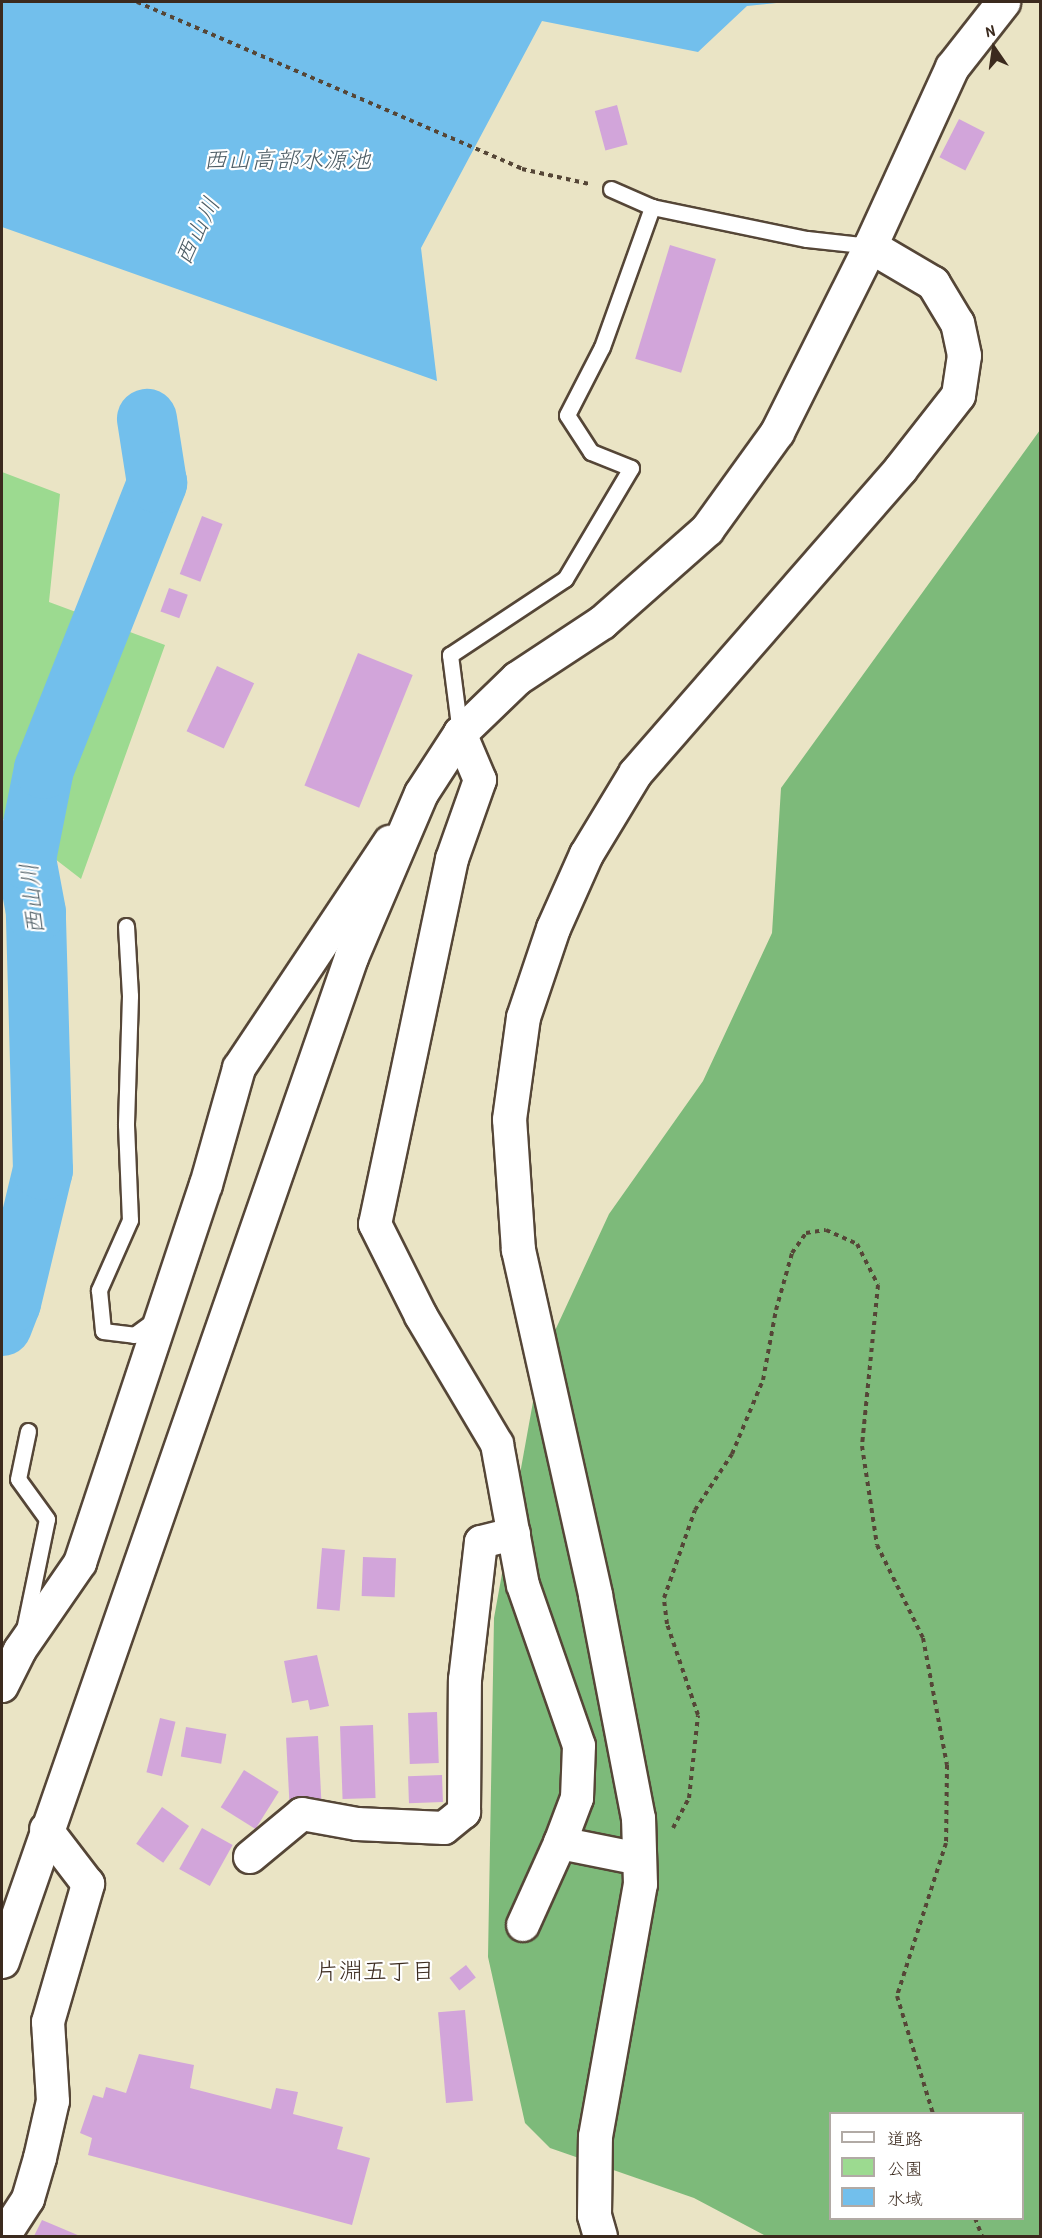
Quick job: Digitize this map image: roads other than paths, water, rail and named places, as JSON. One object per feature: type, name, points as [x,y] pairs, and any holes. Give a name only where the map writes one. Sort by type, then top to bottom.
[{"type":"street","points":[[2,1686],[20,1650],[80,1563],[206,1185],[238,1068],[338,924],[460,733],[517,678],[602,622],[707,530],[777,432],[870,246],[952,67],[1003,2]]},
{"type":"street","points":[[600,2236],[594,2215],[595,2136],[640,1884],[638,1818],[595,1594],[518,1250],[510,1119],[522,1029],[567,896],[586,854],[635,773],[900,469],[958,395],[964,355],[957,323],[933,284],[870,246]]},
{"type":"street","points":[[460,733],[480,780],[452,859],[375,1224],[421,1316],[497,1444],[523,1585],[579,1746],[577,1798],[560,1843],[523,1925]]},
{"type":"street","points":[[2,1961],[46,1829],[238,1290],[351,957],[421,794]]},
{"type":"street","points":[[250,1857],[302,1814],[357,1824],[444,1828],[464,1812],[465,1680],[481,1542],[514,1533]]},
{"type":"street","points":[[4,2236],[28,2199],[40,2158],[52,2101],[48,2022],[88,1884],[46,1829]]},
{"type":"street","points":[[560,1843],[639,1859]]},
{"type":"lane","points":[[610,189],[652,207],[807,239],[870,246]]},
{"type":"lane","points":[[460,733],[450,655],[565,579],[631,468],[591,452],[567,415],[602,347],[652,207]]},
{"type":"lane","points":[[126,926],[130,996],[126,1125],[130,1220],[99,1290],[103,1331],[134,1335],[164,1314]]},
{"type":"lane","points":[[20,1650],[47,1519],[18,1479],[28,1431]]},
{"type":"water","name":"西山高部水源池","points":[[2,2],[786,2],[747,6],[698,52],[542,21],[421,248],[437,381],[2,227]]},
{"type":"waterway","name":"西山川","points":[[2,1326],[11,1303],[43,1170],[36,912],[26,859],[44,769],[157,483],[147,419]]},
{"type":"district","name":"片淵五丁目","points":[[375,1971]]}]
